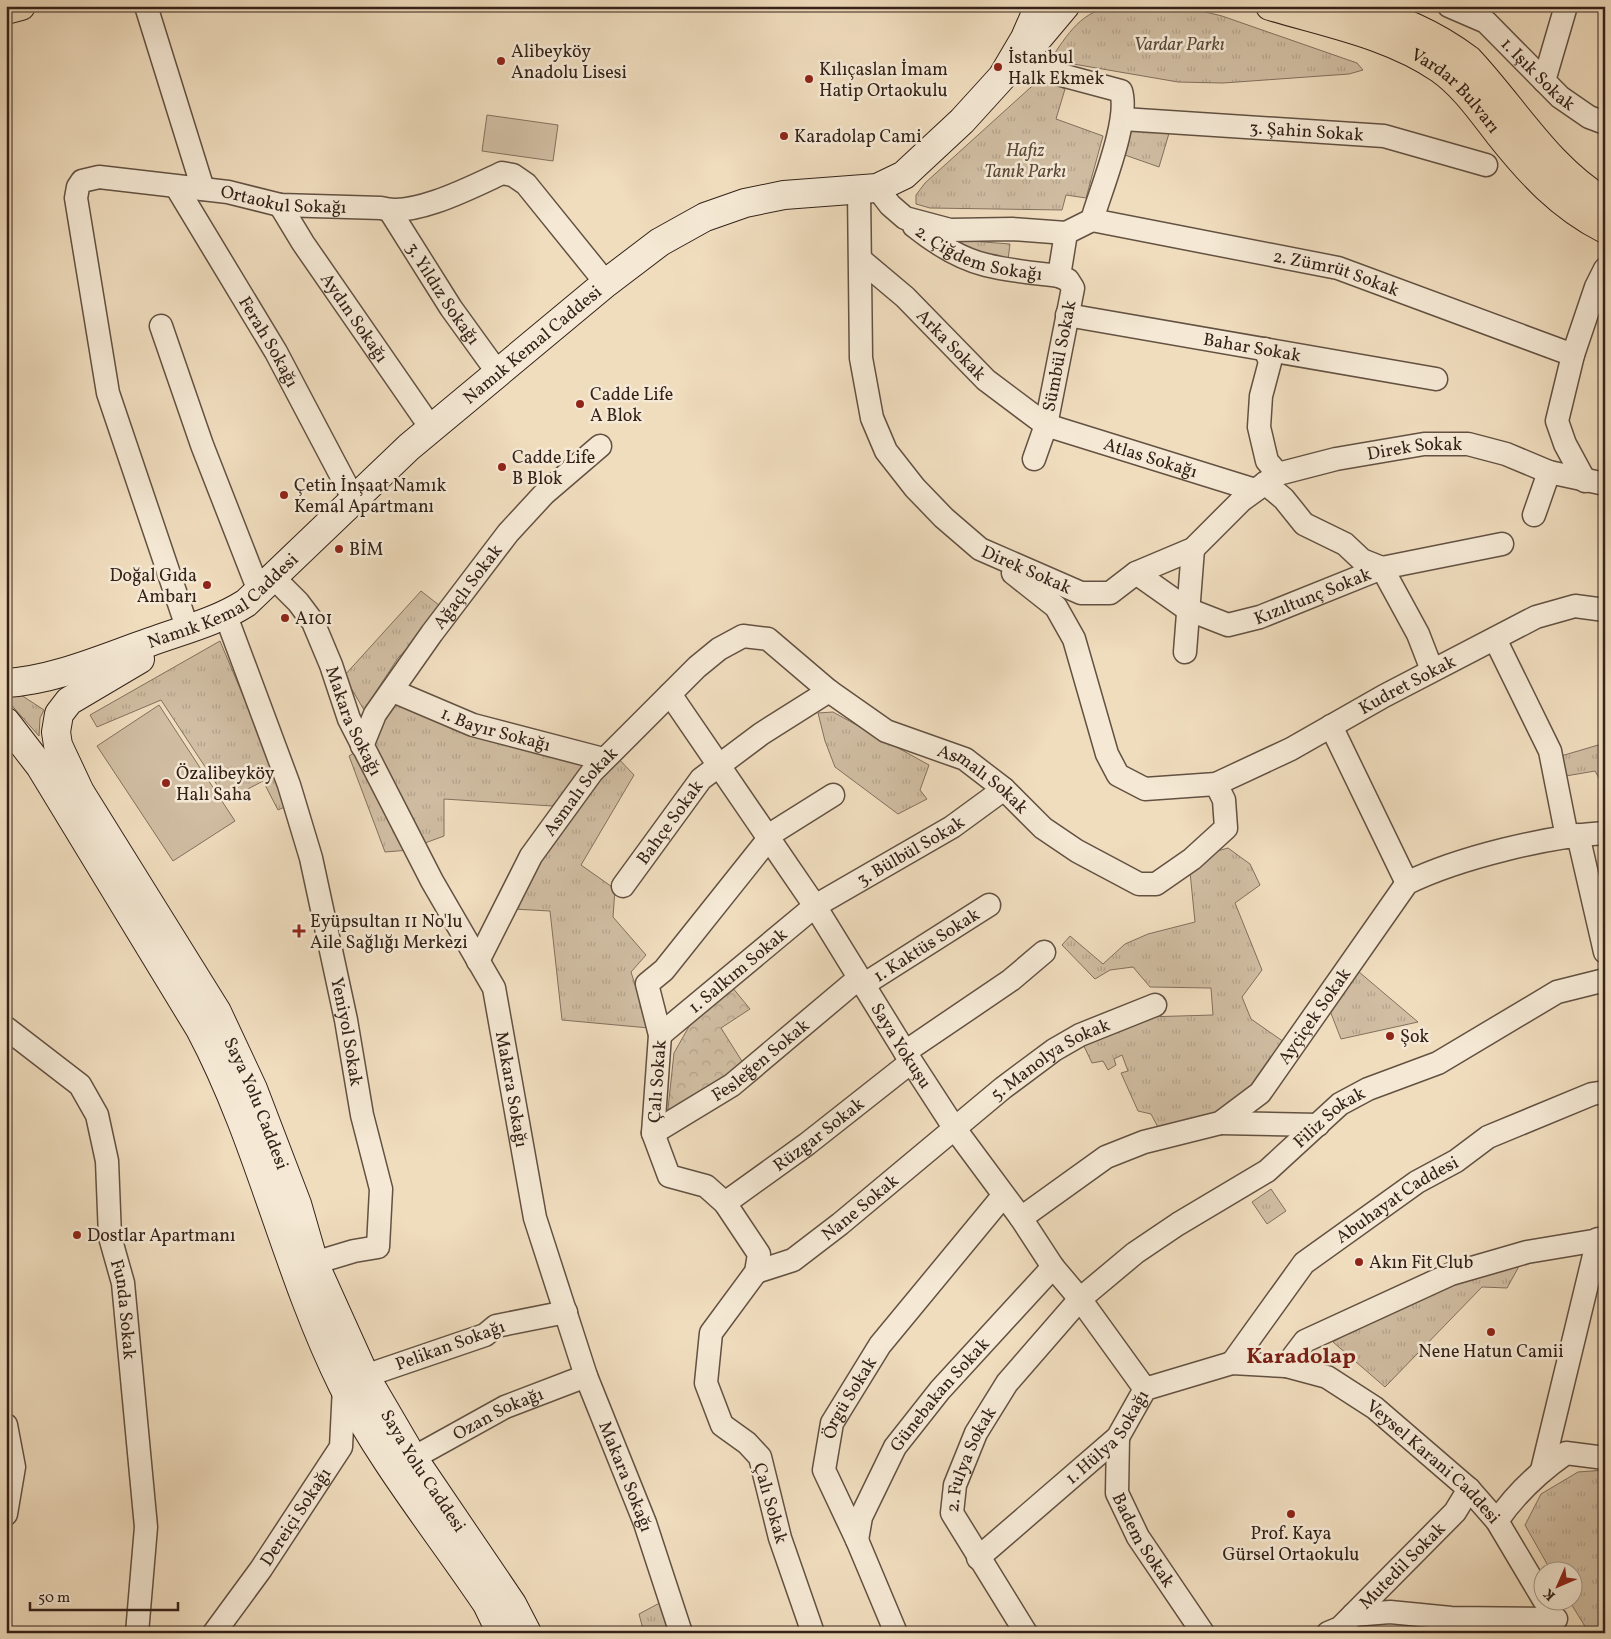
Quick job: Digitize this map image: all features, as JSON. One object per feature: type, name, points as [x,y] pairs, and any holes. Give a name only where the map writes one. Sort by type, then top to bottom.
[{"type":"main road","points":[[6,10],[21,6]]},
{"type":"main road","name":"Namık Kemal Caddesi","points":[[6,683],[33,679],[78,666],[188,630],[226,616],[246,603],[267,585],[353,498],[431,428],[606,283],[660,242],[705,216],[760,199],[784,195],[868,189],[904,175],[924,158],[991,91],[1013,62],[1038,6]]},
{"type":"main road","points":[[1013,62],[1040,38],[1065,6]]},
{"type":"main road","name":"Vardar Bulvarı","points":[[1270,6],[1386,41],[1441,70],[1476,104],[1534,177],[1580,216],[1605,229]]},
{"type":"main road","name":"Vardar Bulvarı","points":[[1356,6],[1405,22],[1452,47],[1469,60],[1554,163],[1605,202]]},
{"type":"main road","points":[[1580,216],[1605,248]]},
{"type":"main road","name":"Saya Yolu Caddesi","points":[[188,630],[69,701],[60,714],[56,732],[58,745],[80,792],[217,1012],[234,1045],[297,1204],[314,1263],[374,1440],[487,1604],[501,1633]]},
{"type":"main road","name":"Saya Yolu Caddesi","points":[[6,722],[40,766],[200,1029],[218,1064],[317,1325],[354,1381],[413,1458],[512,1604],[527,1633]]},
{"type":"street","points":[[146,6],[203,189]]},
{"type":"street","name":"1. Işık Sokak","points":[[1449,6],[1486,22],[1567,102],[1589,117],[1605,123]]},
{"type":"street","points":[[1544,81],[1566,6]]},
{"type":"street","points":[[868,189],[905,218],[950,230],[1012,229],[1066,233],[1092,220],[1123,118],[1124,101],[1121,91],[1013,62]]},
{"type":"street","name":"3. Şahin Sokak","points":[[1123,118],[1384,136],[1486,165]]},
{"type":"street","name":"Ortaokul Sokağı","points":[[188,630],[108,393],[76,198],[78,187],[82,181],[99,177],[177,188],[228,192],[280,205],[380,208],[390,211],[428,203],[502,173],[513,175],[526,184],[606,283]]},
{"type":"street","name":"Ferah Sokağı","points":[[177,188],[276,352],[353,498]]},
{"type":"street","name":"Direk Sokak","points":[[868,189],[861,260],[861,358],[872,418],[886,451],[915,488],[944,518],[991,556],[1081,593],[1110,593],[1136,573],[1193,549],[1266,482],[1336,459],[1424,444],[1468,444],[1506,454],[1549,472],[1595,483]]},
{"type":"street","name":"Aydın Sokağı","points":[[280,205],[431,428]]},
{"type":"street","name":"3. Yıldız Sokağı","points":[[390,211],[451,308],[498,373]]},
{"type":"street","name":"2. Çiğdem Sokağı","points":[[905,218],[927,236],[984,265],[1059,276]]},
{"type":"street","name":"2. Zümrüt Sokak","points":[[1092,220],[1338,268],[1572,355]]},
{"type":"street","name":"Sümbül Sokak","points":[[1034,459],[1046,426],[1073,288],[1068,280],[1059,276],[1066,233]]},
{"type":"street","name":"Arka Sokak","points":[[861,260],[905,297],[986,380],[1046,426]]},
{"type":"street","points":[[1595,483],[1565,444],[1557,421],[1572,355],[1605,269]]},
{"type":"street","name":"Bahar Sokak","points":[[1067,315],[1265,348],[1436,380]]},
{"type":"street","name":"Makara Sokağı","points":[[161,326],[199,436],[267,585],[298,602],[313,622],[349,720],[432,881],[494,988],[535,1218],[586,1376],[645,1523],[681,1633]]},
{"type":"street","points":[[1265,348],[1270,362],[1261,396],[1259,428],[1267,461],[1266,482],[1284,499],[1304,524],[1345,544],[1362,560],[1382,568],[1418,634],[1432,670]]},
{"type":"street","name":"Atlas Sokağı","points":[[1046,426],[1266,482]]},
{"type":"street","name":"Ağaçlı Sokak","points":[[362,746],[375,714],[432,633],[508,532],[544,494],[600,446]]},
{"type":"street","points":[[1534,515],[1549,472]]},
{"type":"street","name":"Kızıltunç Sokak","points":[[1136,573],[1187,609],[1228,626],[1260,617],[1382,568],[1502,544]]},
{"type":"street","points":[[1185,652],[1193,549]]},
{"type":"street","points":[[991,556],[1056,608],[1061,615],[1074,639],[1107,754],[1118,775],[1144,789],[1216,784]]},
{"type":"street","name":"Kudret Sokak","points":[[1216,784],[1290,749],[1432,670],[1536,617],[1575,606],[1605,610]]},
{"type":"street","name":"Yeniyol Sokak","points":[[226,616],[290,786],[311,858],[346,1020],[362,1115],[381,1189],[378,1247],[354,1251],[314,1263]]},
{"type":"street","name":"Asmalı Sokak","points":[[478,960],[531,856],[562,810],[603,759],[719,649],[743,636],[768,639],[829,691],[886,731],[965,759],[1004,789],[1043,828],[1078,851],[1139,884],[1156,884],[1192,859],[1226,828],[1224,800],[1216,784]]},
{"type":"street","points":[[1495,639],[1550,751],[1605,952]]},
{"type":"street","name":"1. Bayır Sokağı","points":[[393,691],[473,725],[603,759]]},
{"type":"street","name":"Bahçe Sokak","points":[[623,886],[701,779],[720,763],[829,691]]},
{"type":"street","name":"Saya Yokuşu","points":[[670,694],[720,763],[769,840],[815,906],[908,1057],[955,1129],[1021,1218],[1053,1267],[1080,1299],[1145,1389]]},
{"type":"street","points":[[1331,726],[1407,883],[1424,875],[1488,855],[1573,836],[1605,833]]},
{"type":"street","name":"3. Bülbül Sokak","points":[[815,906],[952,827],[1004,789]]},
{"type":"street","points":[[769,840],[774,832],[833,795]]},
{"type":"street","name":"Çalı Sokak","points":[[769,840],[664,970],[647,984],[660,1035],[654,1133],[669,1176],[706,1186],[725,1203],[758,1254],[756,1272],[711,1333],[706,1383],[722,1425],[747,1443],[760,1457],[780,1538],[812,1633]]},
{"type":"street","name":"Ayçiçek Sokak","points":[[1021,1218],[1106,1157],[1144,1142],[1220,1123],[1260,1093],[1407,883]]},
{"type":"street","name":"1. Kaktüs Sokak","points":[[861,981],[989,905]]},
{"type":"street","name":"1. Salkım Sokak","points":[[660,1035],[815,906]]},
{"type":"street","name":"Rüzgar Sokak","points":[[725,1203],[807,1144],[908,1057],[1011,980],[1044,952]]},
{"type":"street","name":"Filiz Sokak","points":[[1080,1299],[1136,1253],[1178,1224],[1268,1171],[1340,1104],[1368,1089],[1438,1063],[1557,992],[1605,980]]},
{"type":"street","name":"Fesleğen Sokak","points":[[654,1133],[732,1085],[861,981]]},
{"type":"street","name":"5. Manolya Sokak","points":[[955,1129],[1003,1088],[1054,1050],[1080,1035],[1154,1006]]},
{"type":"street","name":"Funda Sokak","points":[[6,1028],[80,1086],[97,1115],[107,1161],[110,1237],[123,1284],[146,1527],[137,1633]]},
{"type":"street","name":"Abuhayat Caddesi","points":[[1232,1362],[1304,1263],[1312,1257],[1417,1182],[1456,1161],[1488,1137],[1592,1094],[1605,1092]]},
{"type":"street","points":[[1220,1123],[1318,1125]]},
{"type":"street","name":"Nane Sokak","points":[[756,1272],[793,1260],[955,1129]]},
{"type":"street","name":"Örgü Sokak","points":[[896,1633],[857,1540],[824,1470],[832,1423],[880,1345],[1003,1196]]},
{"type":"street","points":[[1286,1366],[1305,1341],[1451,1274],[1527,1252],[1601,1239],[1542,1470]]},
{"type":"street","name":"Günebakan Sokak","points":[[857,1540],[861,1517],[895,1447],[940,1390],[1053,1267]]},
{"type":"street","name":"2. Fulya Sokak","points":[[1026,1633],[978,1558],[952,1512],[955,1484],[976,1433],[1007,1383],[1080,1299]]},
{"type":"street","name":"Pelikan Sokağı","points":[[354,1381],[485,1335],[496,1326],[566,1312]]},
{"type":"street","name":"1. Hülya Sokağı","points":[[978,1558],[1118,1437],[1145,1389],[1232,1362],[1286,1366]]},
{"type":"street","name":"Veysel Karani Caddesi","points":[[1286,1366],[1327,1377],[1375,1408],[1469,1489],[1497,1521],[1552,1613]]},
{"type":"street","name":"Ozan Sokağı","points":[[413,1458],[505,1407],[586,1376]]},
{"type":"street","name":"Dereiçi Sokağı","points":[[214,1633],[261,1569],[340,1447],[354,1381]]},
{"type":"street","points":[[6,1425],[14,1467],[6,1514]]},
{"type":"street","name":"Badem Sokak","points":[[1118,1437],[1117,1493],[1138,1536],[1203,1633]]},
{"type":"street","points":[[1497,1521],[1513,1499],[1542,1470],[1566,1453],[1605,1458]]},
{"type":"street","name":"Mutedil Sokak","points":[[1328,1633],[1340,1628],[1455,1512],[1469,1489]]},
{"type":"street","points":[[1353,1615],[1390,1612],[1451,1618],[1552,1613]]},
{"type":"green space","name":"Vardar Parkı","points":[[1116,6],[1181,6],[1222,16],[1357,63],[1363,70],[1349,74],[1223,83],[1178,82],[1050,60],[1084,18],[1093,12]]},
{"type":"green space","name":"Hafız Tanık Parkı","points":[[1041,78],[1065,89],[1056,119],[1103,136],[1086,198],[1066,195],[1062,210],[930,208],[916,204],[916,195],[925,183]]},
{"type":"green space","points":[[487,115],[558,125],[553,161],[482,151]]},
{"type":"green space","points":[[1130,129],[1170,130],[1159,167],[1122,154]]},
{"type":"green space","points":[[958,242],[1010,244],[1008,260],[979,253]]},
{"type":"green space","points":[[421,591],[444,609],[398,658],[364,710],[344,676]]},
{"type":"green space","points":[[220,641],[289,805],[278,810],[263,781],[227,800],[161,700],[97,727],[90,715]]},
{"type":"green space","points":[[18,693],[44,710],[40,718],[39,736],[6,699],[6,694]]},
{"type":"green space","points":[[397,697],[592,761],[552,806],[444,799],[444,836],[425,843],[371,742]]},
{"type":"green space","name":"Özalibeyköy Halı Saha","points":[[159,705],[235,821],[173,861],[97,746]]},
{"type":"green space","points":[[833,712],[929,765],[920,790],[927,799],[898,814],[835,767],[825,741],[818,713]]},
{"type":"green space","points":[[1605,743],[1605,789],[1595,771],[1560,777],[1561,756]]},
{"type":"green space","points":[[359,750],[410,850],[385,852],[349,756]]},
{"type":"green space","points":[[615,755],[634,775],[581,865],[615,889],[613,917],[646,955],[631,972],[649,1028],[562,1020],[550,911],[513,909],[537,860]]},
{"type":"green space","points":[[1228,848],[1250,864],[1260,885],[1235,903],[1262,970],[1242,997],[1251,1019],[1284,1042],[1248,1092],[1223,1115],[1202,1116],[1160,1131],[1151,1114],[1138,1111],[1121,1073],[1128,1071],[1122,1055],[1114,1059],[1116,1065],[1108,1070],[1103,1061],[1092,1063],[1082,1042],[1145,1017],[1213,1015],[1211,988],[1150,987],[1133,967],[1110,970],[1095,979],[1062,945],[1070,936],[1103,964],[1125,944],[1148,934],[1195,922],[1190,872],[1203,855]]},
{"type":"green space","points":[[1352,966],[1418,1022],[1341,1039],[1327,1003]]},
{"type":"green space","points":[[732,987],[750,1009],[721,1028],[745,1066],[667,1118],[674,1053],[700,1007]]},
{"type":"green space","points":[[1271,1189],[1286,1211],[1267,1224],[1252,1202]]},
{"type":"green space","points":[[1523,1259],[1507,1288],[1482,1287],[1385,1387],[1333,1342],[1400,1303]]},
{"type":"green space","points":[[1605,1470],[1605,1633],[1589,1633],[1576,1612],[1584,1612],[1584,1562],[1546,1562],[1525,1525],[1541,1494],[1578,1472]]},
{"type":"green space","points":[[669,1598],[679,1633],[644,1633],[639,1614]]},
{"type":"place","name":"Alibeyköy Anadolu Lisesi","points":[[501,61]]},
{"type":"place","name":"İstanbul Halk Ekmek","points":[[998,67]]},
{"type":"place","name":"Kılıçaslan İmam Hatip Ortaokulu","points":[[809,79]]},
{"type":"place","name":"Karadolap Cami","points":[[784,136]]},
{"type":"place","name":"Cadde Life A Blok","points":[[580,404]]},
{"type":"place","name":"Cadde Life B Blok","points":[[502,467]]},
{"type":"place","name":"Çetin İnşaat Namık Kemal Apartmanı","points":[[284,495]]},
{"type":"place","name":"BİM","points":[[339,549]]},
{"type":"place","name":"Doğal Gıda Ambarı","points":[[207,585]]},
{"type":"place","name":"A101","points":[[285,618]]},
{"type":"place","name":"Özalibeyköy Halı Saha","points":[[166,783]]},
{"type":"place","name":"Eyüpsultan 11 No'lu Aile Sağlığı Merkezi","points":[[299,931]]},
{"type":"place","name":"Şok","points":[[1390,1036]]},
{"type":"place","name":"Dostlar Apartmanı","points":[[77,1235]]},
{"type":"place","name":"Akın Fit Club","points":[[1359,1262]]},
{"type":"place","name":"Nene Hatun Camii","points":[[1491,1332]]},
{"type":"place","name":"Prof. Kaya Gürsel Ortaokulu","points":[[1291,1514]]},
{"type":"district","name":"Karadolap","points":[[1301,1355]]}]
